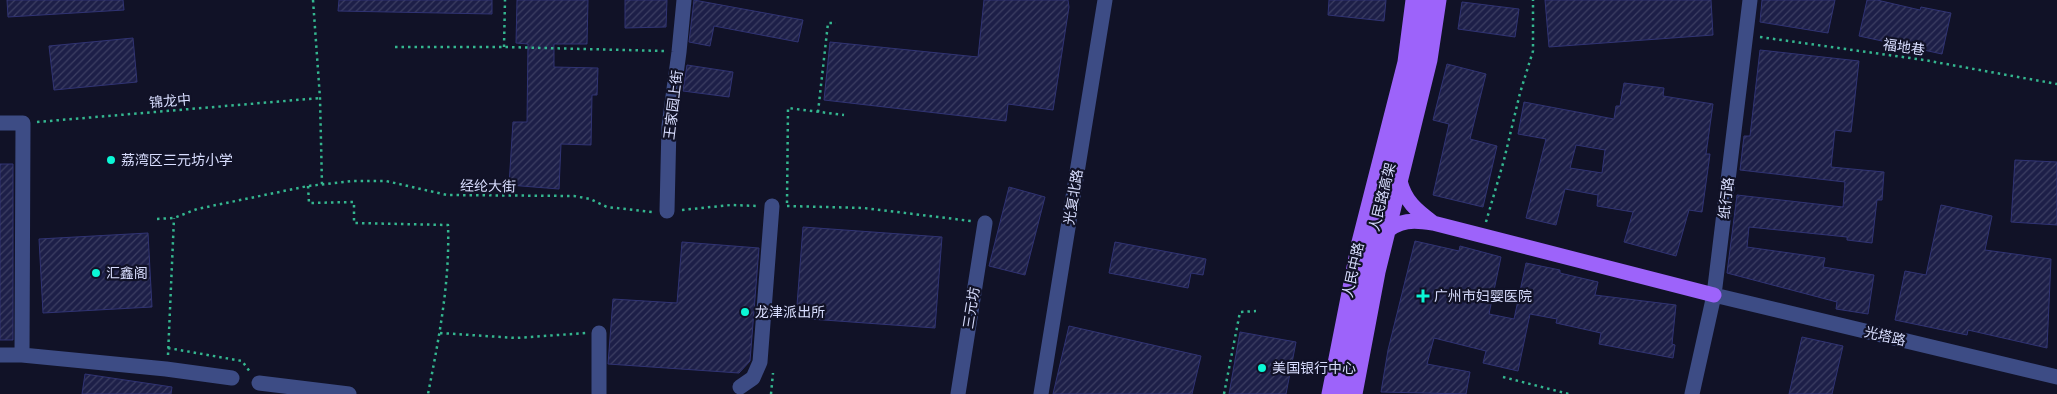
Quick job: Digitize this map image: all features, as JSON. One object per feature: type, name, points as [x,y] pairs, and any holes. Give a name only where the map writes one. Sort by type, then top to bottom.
[{"type":"main road","name":"人民中路","points":[[1329,394],[1359,242],[1405,62],[1413,0]]},
{"type":"main road","name":"人民路高架","points":[[1342,394],[1366,261],[1420,46],[1426,0]]},
{"type":"main road","name":"人民中路","points":[[1354,394],[1378,272],[1430,60],[1439,0]]},
{"type":"main road","points":[[1407,98],[1398,173],[1402,192],[1408,202],[1433,223]]},
{"type":"main road","points":[[1366,261],[1379,240],[1395,224],[1409,221],[1433,223],[1714,295]]},
{"type":"street","name":"王家园上街","points":[[667,211],[668,126],[679,52],[684,0]]},
{"type":"street","name":"光复北路","points":[[1041,394],[1105,0]]},
{"type":"street","name":"纸行路","points":[[1692,394],[1714,295],[1750,0]]},
{"type":"street","points":[[0,123],[23,123],[22,355]]},
{"type":"street","points":[[740,387],[753,378],[760,362],[772,206]]},
{"type":"street","name":"三元坊","points":[[958,394],[985,223]]},
{"type":"street","name":"光塔路","points":[[1714,295],[2057,377]]},
{"type":"street","points":[[599,394],[600,332]]},
{"type":"street","points":[[0,354],[166,369],[232,378]]},
{"type":"street","points":[[259,383],[349,394]]},
{"type":"path","points":[[312,0],[320,98],[322,185]]},
{"type":"path","points":[[504,47],[505,0]]},
{"type":"path","points":[[1484,230],[1533,51],[1533,0]]},
{"type":"path","points":[[818,112],[828,23],[836,23]]},
{"type":"path","name":"福地巷","points":[[1747,35],[1924,60],[2057,84]]},
{"type":"path","points":[[395,46],[679,52]]},
{"type":"path","name":"锦龙中","points":[[23,123],[320,98]]},
{"type":"path","points":[[787,206],[788,108],[844,115]]},
{"type":"path","name":"经纶大街","points":[[157,219],[174,218],[197,209],[308,186],[352,181],[386,181],[447,194],[574,196],[590,199],[608,207],[644,212],[730,205],[864,208],[985,223]]},
{"type":"path","points":[[308,186],[309,203],[354,202],[354,223],[448,225],[449,252],[440,333],[428,394]]},
{"type":"path","points":[[166,369],[174,218]]},
{"type":"path","points":[[1224,394],[1240,312],[1256,311]]},
{"type":"path","points":[[440,333],[516,338],[600,332]]},
{"type":"path","points":[[168,348],[242,361],[259,383]]},
{"type":"path","points":[[1503,377],[1569,394]]},
{"type":"building","points":[[7,0],[123,0],[124,10],[8,17]]},
{"type":"building","points":[[339,0],[492,0],[492,14],[338,11]]},
{"type":"building","points":[[517,0],[588,0],[587,44],[554,44],[554,67],[598,68],[597,95],[592,95],[591,145],[561,144],[559,189],[509,185],[513,122],[527,122],[528,44],[516,43]]},
{"type":"building","points":[[625,0],[667,0],[666,27],[625,28]]},
{"type":"building","points":[[694,0],[803,20],[798,42],[714,26],[710,46],[689,42]]},
{"type":"building","points":[[984,0],[1068,0],[1069,7],[1053,110],[1008,104],[1006,121],[824,100],[830,42],[978,57]]},
{"type":"building","points":[[1329,0],[1386,0],[1384,21],[1328,15]]},
{"type":"building","points":[[1545,0],[1711,0],[1713,35],[1549,47]]},
{"type":"building","points":[[1762,0],[1835,0],[1828,33],[1760,22]]},
{"type":"building","points":[[1867,0],[1877,0],[1920,10],[1921,7],[1951,13],[1942,54],[1859,36]]},
{"type":"building","points":[[1462,2],[1519,9],[1515,37],[1458,29]]},
{"type":"building","points":[[133,38],[137,82],[54,90],[49,46]]},
{"type":"building","points":[[1760,50],[1859,61],[1851,132],[1835,130],[1831,167],[1884,172],[1882,200],[1877,200],[1872,243],[1847,240],[1847,237],[1749,227],[1747,247],[1825,258],[1823,267],[1874,275],[1868,314],[1836,309],[1837,302],[1727,273],[1737,195],[1843,207],[1845,182],[1740,170],[1744,136],[1750,136]]},
{"type":"building","points":[[1447,64],[1486,74],[1470,139],[1497,146],[1483,207],[1433,195],[1449,124],[1433,120]]},
{"type":"building","points":[[687,65],[733,72],[729,97],[683,91]]},
{"type":"building","points":[[1624,83],[1664,88],[1663,96],[1713,104],[1706,154],[1710,154],[1702,212],[1689,210],[1676,256],[1624,242],[1633,212],[1597,206],[1598,195],[1565,189],[1556,225],[1526,218],[1546,139],[1518,134],[1524,102],[1614,119],[1616,106],[1620,106]],"holes":[[[1576,145],[1605,150],[1602,173],[1570,168]]]},
{"type":"building","points":[[2015,160],[2057,162],[2057,225],[2011,222]]},
{"type":"building","points":[[0,164],[13,164],[13,340],[0,340]]},
{"type":"building","points":[[1009,187],[1045,197],[1025,275],[989,266]]},
{"type":"building","points":[[1941,205],[1992,216],[1985,250],[2051,259],[2047,348],[1968,330],[1967,335],[1895,320],[1905,271],[1926,275]]},
{"type":"building","points":[[803,227],[942,237],[935,328],[796,318]]},
{"type":"building","name":"汇鑫阁","points":[[148,233],[152,307],[43,313],[39,239]]},
{"type":"building","points":[[1415,241],[1459,251],[1460,246],[1501,257],[1489,314],[1514,319],[1526,263],[1560,270],[1560,273],[1598,282],[1595,295],[1676,305],[1672,344],[1675,345],[1673,358],[1599,344],[1601,333],[1556,323],[1557,319],[1530,314],[1518,371],[1483,363],[1486,351],[1434,338],[1427,364],[1470,372],[1466,394],[1381,392],[1388,350]]},
{"type":"building","points":[[682,242],[759,248],[750,361],[739,373],[608,364],[613,299],[677,303]]},
{"type":"building","points":[[1115,242],[1206,259],[1203,275],[1191,273],[1188,288],[1109,273]]},
{"type":"building","points":[[1069,326],[1201,356],[1192,394],[1053,394]]},
{"type":"building","name":"美国银行中心","points":[[1240,332],[1296,342],[1286,394],[1229,394]]},
{"type":"building","points":[[1802,337],[1843,346],[1832,394],[1789,394]]},
{"type":"building","points":[[85,374],[172,387],[171,394],[82,394]]},
{"type":"place","name":"荔湾区三元坊小学","points":[[111,160]]},
{"type":"place","name":"汇鑫阁","points":[[96,273]]},
{"type":"place","name":"广州市妇婴医院","points":[[1423,296]]},
{"type":"place","name":"龙津派出所","points":[[745,312]]},
{"type":"place","name":"美国银行中心","points":[[1262,368]]}]
